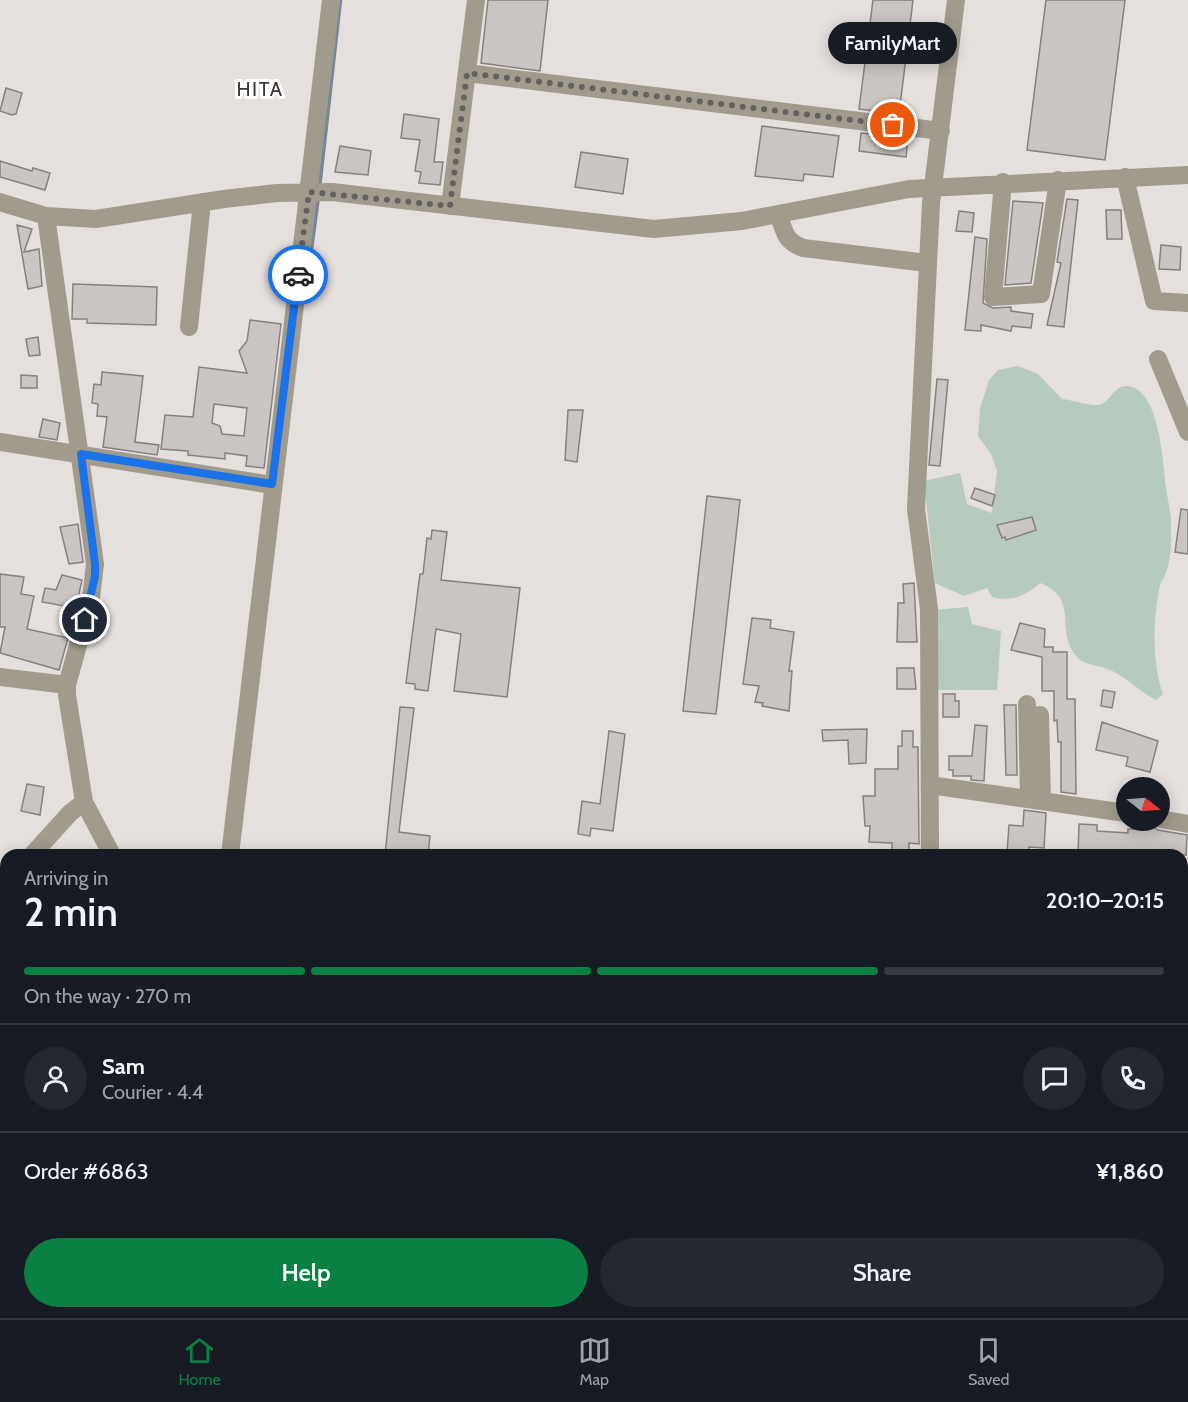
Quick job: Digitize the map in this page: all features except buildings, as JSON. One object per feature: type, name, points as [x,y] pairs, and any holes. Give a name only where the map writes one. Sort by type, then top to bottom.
[{"type":"street","points":[[231,849],[272,484],[316,192],[331,0]]},
{"type":"street","points":[[450,206],[476,0]]},
{"type":"street","points":[[930,849],[929,609],[916,509],[927,263],[956,0]]},
{"type":"street","points":[[467,73],[940,131]]},
{"type":"street","points":[[0,202],[46,216],[96,219],[202,202],[277,193],[316,192],[654,230],[742,222],[909,189],[1003,182],[1188,175]]},
{"type":"street","points":[[1125,177],[1154,301],[1188,303]]},
{"type":"street","points":[[1003,182],[993,297],[1041,294],[1058,180]]},
{"type":"street","points":[[189,327],[202,202]]},
{"type":"street","points":[[779,215],[786,238],[803,248],[927,263]]},
{"type":"street","points":[[46,216],[81,454],[95,576],[67,685],[84,802],[108,849]]},
{"type":"street","points":[[1158,359],[1188,432]]},
{"type":"street","points":[[0,442],[272,484]]},
{"type":"street","points":[[0,677],[67,685]]},
{"type":"street","points":[[1033,710],[1035,799]]},
{"type":"street","points":[[930,784],[1116,811]]},
{"type":"street","points":[[38,849],[70,813],[84,802]]},
{"type":"street","points":[[1170,821],[1188,824]]},
{"type":"green space","points":[[1018,366],[1038,374],[1062,399],[1089,404],[1102,404],[1119,388],[1127,386],[1138,390],[1147,399],[1153,413],[1161,445],[1171,526],[1169,560],[1160,587],[1156,616],[1155,656],[1163,694],[1156,700],[1118,674],[1083,662],[1076,656],[1066,632],[1063,604],[1052,589],[1040,583],[1023,594],[1006,599],[992,597],[987,588],[964,596],[935,583],[924,481],[960,473],[967,504],[992,513],[997,471],[991,454],[978,436],[980,409],[989,380],[998,370]]},
{"type":"green space","points":[[968,607],[972,624],[1001,631],[997,690],[931,690],[933,610]]},
{"type":"waterway","points":[[319,188],[340,0]]},
{"type":"waterway","points":[[310,257],[318,197]]},
{"type":"way so far","points":[[298,275],[309,192],[332,192],[450,206],[467,73],[893,125]]},
{"type":"place","name":"FamilyMart","points":[[893,125]]},
{"type":"district","name":"HITA","points":[[260,89]]},
{"type":"route","points":[[85,620],[95,576],[95,564],[81,454],[272,484],[298,275]]}]
